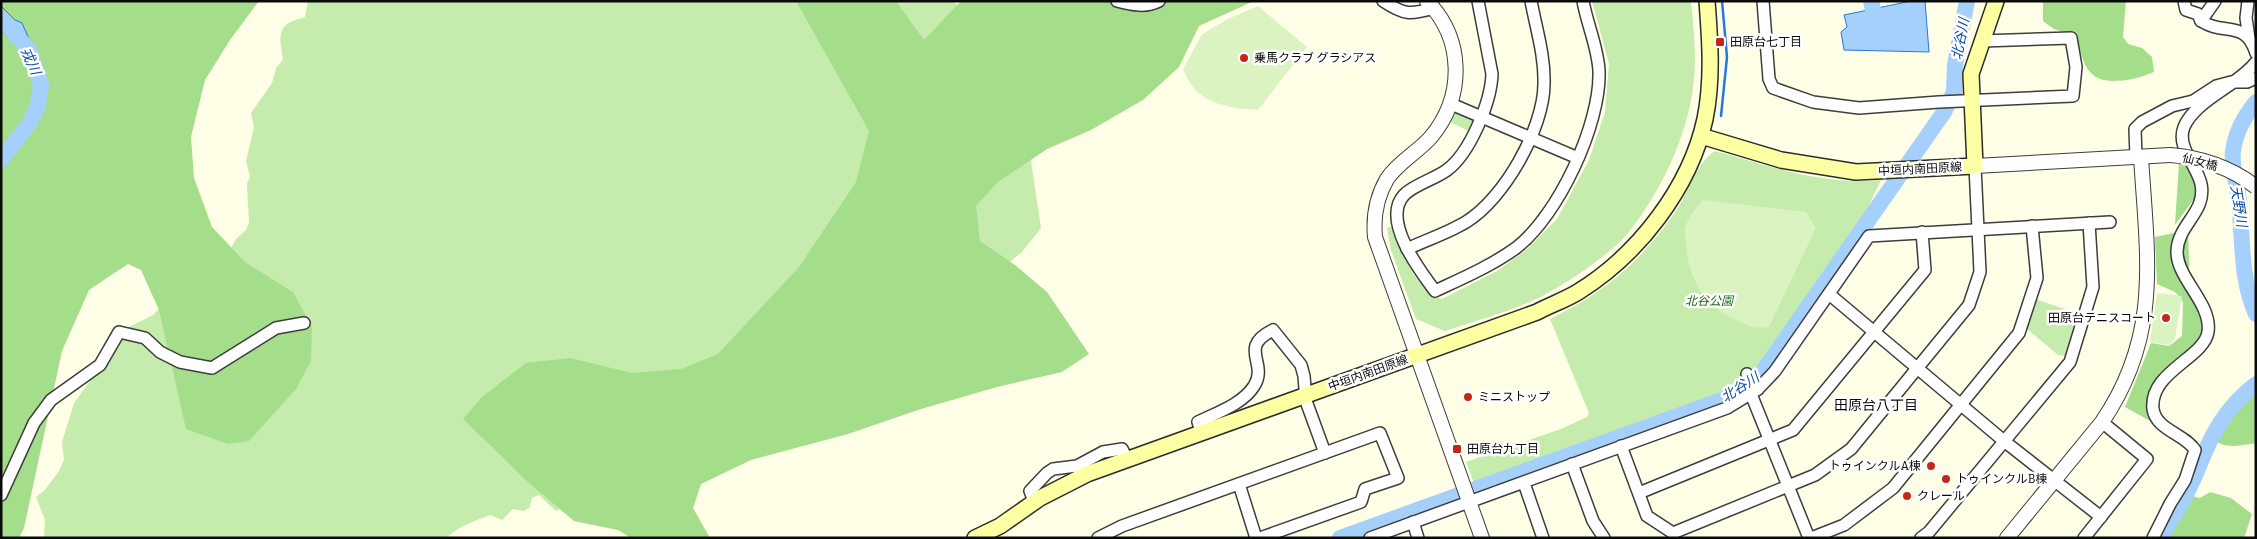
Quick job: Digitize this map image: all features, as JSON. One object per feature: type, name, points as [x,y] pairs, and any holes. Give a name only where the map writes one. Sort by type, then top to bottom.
[{"type":"main road","name":"中垣内南田原線","points":[[980,537],[1034,502],[1071,481],[1247,415],[1537,312],[1578,292],[1617,262],[1642,237],[1664,209],[1684,175],[1701,136],[1708,101],[1710,58],[1707,1]]},
{"type":"main road","name":"中垣内南田原線","points":[[1701,136],[1781,160],[1856,172],[1975,166],[1966,101],[1971,74],[1996,1]]},
{"type":"street","points":[[1117,1],[1135,6],[1153,4],[1159,1]]},
{"type":"street","points":[[1383,1],[1398,10],[1412,14],[1430,5],[1454,48],[1456,86],[1451,104],[1432,136],[1388,178],[1378,197],[1373,218],[1375,238],[1482,538]]},
{"type":"street","points":[[1478,1],[1492,74],[1492,86],[1481,117],[1461,156],[1449,169],[1404,194],[1399,203],[1399,231],[1407,249],[1435,290],[1489,265],[1516,248],[1548,216],[1578,158],[1593,120],[1597,101],[1599,71],[1583,1]]},
{"type":"street","points":[[1407,249],[1465,222],[1479,212],[1504,184],[1530,138],[1541,105],[1544,86],[1544,67],[1531,1]]},
{"type":"street","points":[[1763,1],[1769,79],[1773,88],[1813,102],[1858,108],[2073,96],[2076,68],[2071,38],[1982,41]]},
{"type":"street","points":[[2184,1],[2186,10],[2198,14],[2201,20],[2216,27],[2238,29],[2249,38]]},
{"type":"street","points":[[2201,20],[2215,1]]},
{"type":"street","points":[[2248,1],[2246,18],[2249,38],[2256,53]]},
{"type":"street","points":[[2153,538],[2170,504],[2185,480],[2194,450],[2191,443],[2158,421],[2153,408],[2154,398],[2166,377],[2206,341],[2208,330],[2207,318],[2177,254],[2182,230],[2199,208],[2202,198],[2199,177],[2183,144],[2182,134],[2190,117],[2231,82],[2251,69],[2256,62]]},
{"type":"street","points":[[2007,538],[2102,422],[2126,378],[2144,327],[2148,293],[2139,157],[2135,129],[2142,122],[2172,106],[2193,101],[2216,86],[2231,82],[2247,82],[2256,78]]},
{"type":"street","points":[[1451,104],[1578,158]]},
{"type":"street","name":"仙女橋","points":[[1975,166],[2170,155],[2184,156],[2214,165],[2234,173],[2256,186]]},
{"type":"street","points":[[1621,446],[1648,516],[1673,533],[1815,475],[1851,449],[1969,305],[1980,272],[1975,166]]},
{"type":"street","points":[[1370,538],[1469,500],[1524,483],[1727,408],[1755,390],[1775,371],[1869,236],[2110,222]]},
{"type":"street","points":[[1921,538],[1929,532],[2070,362],[2093,287],[2089,223]]},
{"type":"street","points":[[1747,374],[1755,390],[1770,441],[1787,486],[1810,538],[1844,525],[1893,488],[2019,333],[2037,278],[2032,226]]},
{"type":"street","points":[[1639,493],[1793,430],[1924,270],[1922,232]]},
{"type":"street","points":[[1829,294],[2004,441],[2101,518]]},
{"type":"street","points":[[1,495],[34,423],[52,400],[100,365],[119,332],[145,338],[160,352],[180,362],[212,368],[276,328],[304,323]]},
{"type":"street","points":[[1201,432],[1198,422],[1239,400],[1254,387],[1257,378],[1255,343],[1260,337],[1273,330],[1301,365],[1304,376],[1305,395],[1325,453]]},
{"type":"street","points":[[1239,400],[1247,415]]},
{"type":"street","points":[[2084,538],[2147,459],[2102,422]]},
{"type":"street","points":[[1098,538],[1122,526],[1380,433],[1398,478],[1365,489],[1361,502],[1258,538],[1239,484]]},
{"type":"street","points":[[1572,464],[1593,521],[1604,538]]},
{"type":"street","points":[[1524,483],[1543,538]]},
{"type":"street","points":[[1413,522],[1418,538]]},
{"type":"green space","points":[[1,1],[259,1],[230,40],[205,80],[191,137],[194,178],[212,227],[245,262],[293,292],[312,327],[311,361],[296,389],[249,441],[228,444],[186,429],[159,310],[141,270],[128,264],[89,290],[62,351],[24,528],[19,538],[1,538]]},
{"type":"green space","points":[[308,1],[953,1],[974,21],[1028,141],[1041,228],[1021,253],[1002,268],[556,511],[539,495],[532,498],[530,507],[524,511],[513,509],[502,520],[491,515],[461,527],[446,538],[44,538],[45,520],[36,497],[44,491],[59,471],[64,460],[62,442],[74,403],[109,355],[119,332],[153,315],[162,305],[226,256],[236,239],[246,230],[249,222],[247,184],[250,176],[246,161],[254,127],[251,113],[272,83],[276,68],[283,60],[280,37],[283,29],[290,22],[305,17]]},
{"type":"green space","points":[[796,1],[896,1],[924,40],[961,1],[1254,1],[1199,26],[1179,67],[1143,100],[1091,130],[1047,149],[998,182],[976,206],[980,241],[1015,265],[1047,292],[1089,354],[1062,372],[997,387],[921,409],[848,434],[751,460],[701,484],[693,508],[710,538],[631,538],[618,530],[574,521],[530,484],[463,419],[482,397],[526,363],[570,358],[632,373],[681,369],[718,354],[799,267],[856,182],[869,131]]},
{"type":"green space","points":[[1592,1],[1691,1],[1695,55],[1690,107],[1678,145],[1652,199],[1621,241],[1585,270],[1534,300],[1445,331],[1416,319],[1391,250],[1387,228],[1392,227],[1413,274],[1431,295],[1442,299],[1497,271],[1526,250],[1557,219],[1589,160],[1605,112],[1609,64]]},
{"type":"green space","points":[[2043,1],[2126,1],[2123,37],[2128,44],[2142,48],[2152,57],[2154,72],[2138,77],[2112,81],[2096,77],[2090,72],[2083,60],[2076,36],[2054,29],[2043,21]]},
{"type":"green space","name":"乗馬クラブ グラシアス","points":[[1258,6],[1307,47],[1258,110],[1234,108],[1213,102],[1195,89],[1183,69],[1202,34],[1228,19]]},
{"type":"green space","points":[[1457,112],[1472,119],[1473,123],[1469,131],[1450,122],[1453,114]]},
{"type":"green space","name":"北谷公園","points":[[1715,151],[1776,168],[1818,177],[1860,181],[1881,180],[1858,228],[1768,359],[1753,375],[1722,395],[1474,483],[1466,462],[1561,429],[1587,417],[1589,413],[1550,319],[1588,298],[1621,274],[1636,260],[1663,229],[1681,203],[1698,170],[1708,156]]},
{"type":"green space","points":[[2179,162],[2191,168],[2199,192],[2175,225]]},
{"type":"green space","points":[[1703,200],[1806,212],[1816,228],[1769,327],[1760,328],[1748,325],[1724,314],[1706,298],[1699,288],[1687,254],[1685,230],[1690,217]]},
{"type":"green space","points":[[2188,230],[2190,290],[2198,304],[2204,325],[2202,341],[2166,372],[2152,422],[2125,407],[2151,343],[2169,346],[2182,336],[2183,302],[2175,292],[2157,284],[2155,237]]},
{"type":"green space","name":"田原台テニスコート","points":[[2157,293],[2182,296],[2175,339],[2169,345],[2150,342]]},
{"type":"green space","points":[[2035,299],[2080,314],[2066,356],[2058,355],[2026,328]]},
{"type":"green space","points":[[2256,377],[2256,443],[2234,446],[2223,445],[2214,437],[2213,422],[2225,405]]},
{"type":"green space","points":[[2210,492],[2231,498],[2252,514],[2244,538],[2163,538],[2181,507],[2192,496],[2200,498]]},
{"type":"water","points":[[1911,1],[1925,1],[1929,52],[1844,50],[1841,32],[1847,27],[1844,15]]},
{"type":"water","points":[[1,6],[15,20],[22,23],[33,48],[24,54],[1,30]]},
{"type":"waterway","points":[[1721,116],[1727,57],[1722,1]]},
{"type":"waterway","name":"北谷川","points":[[1871,1],[1878,30]]},
{"type":"waterway","name":"北谷川","points":[[1340,538],[1722,400],[1743,389],[1761,374],[1944,112],[1954,92],[1955,65],[1967,1]]},
{"type":"waterway","name":"戎川","points":[[1,18],[29,50],[41,84],[38,105],[30,122],[1,160]]},
{"type":"waterway","name":"天野川","points":[[2256,102],[2238,131],[2233,151],[2233,169],[2239,200],[2245,273],[2247,287],[2256,314]]},
{"type":"waterway","name":"天野川","points":[[2160,538],[2187,493],[2215,431],[2237,401],[2256,384]]},
{"type":"place","name":"田原台七丁目","points":[[1720,42]]},
{"type":"place","name":"乗馬クラブ グラシアス","points":[[1244,58]]},
{"type":"place","name":"田原台テニスコート","points":[[2166,318]]},
{"type":"place","name":"ミニストップ","points":[[1468,397]]},
{"type":"place","name":"田原台九丁目","points":[[1457,449]]},
{"type":"place","name":"トゥインクルA棟","points":[[1931,466]]},
{"type":"place","name":"トゥインクルB棟","points":[[1946,479]]},
{"type":"place","name":"クレール","points":[[1907,496]]},
{"type":"district","name":"田原台八丁目","points":[[1876,405]]}]
